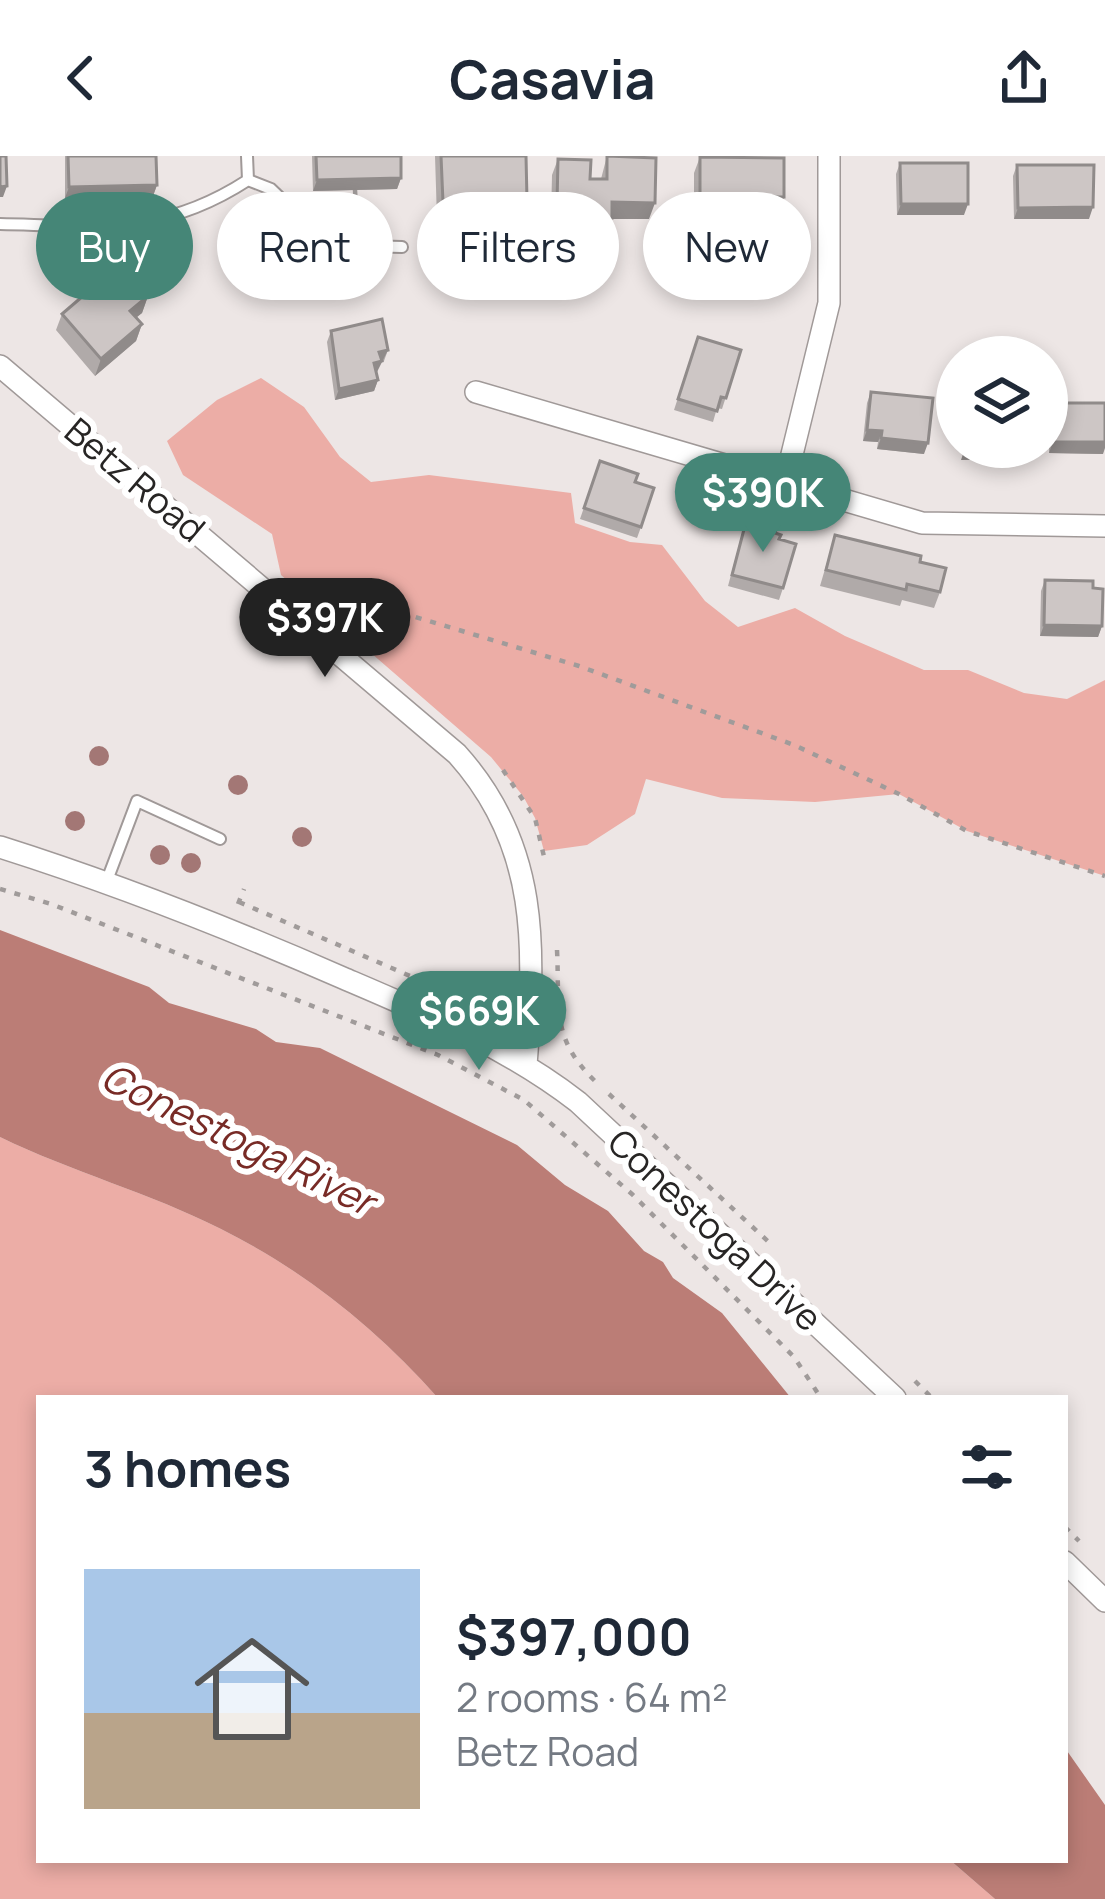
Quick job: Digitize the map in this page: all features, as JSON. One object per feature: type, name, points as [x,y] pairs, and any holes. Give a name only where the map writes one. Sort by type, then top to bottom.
[{"type":"street","points":[[785,482],[829,304],[829,156]]},
{"type":"street","name":"Betz Road","points":[[0,366],[457,754],[484,784],[506,822],[521,877],[533,972],[526,1064]]},
{"type":"street","points":[[476,392],[922,523],[1105,526]]},
{"type":"street","name":"Conestoga Drive","points":[[0,847],[106,883],[404,1001],[526,1064],[578,1102],[892,1395]]},
{"type":"street","points":[[1068,1565],[1105,1600]]},
{"type":"lane","points":[[247,156],[248,180]]},
{"type":"lane","points":[[0,224],[127,226],[175,217],[214,202],[248,180]]},
{"type":"lane","points":[[248,180],[274,192]]},
{"type":"lane","points":[[393,247],[402,247]]},
{"type":"lane","points":[[106,883],[136,801],[220,839]]},
{"type":"path","points":[[282,606],[299,590],[312,586],[579,666],[794,745],[967,831],[1105,876]]},
{"type":"path","points":[[500,766],[535,818],[547,873]]},
{"type":"path","points":[[0,889],[51,904],[438,1055],[524,1100],[633,1195],[794,1357],[819,1395]]},
{"type":"path","points":[[244,889],[237,906],[461,998],[500,1009]]},
{"type":"path","points":[[557,938],[561,1047],[783,1256]]},
{"type":"path","points":[[211,969],[216,958]]},
{"type":"path","points":[[903,1370],[929,1395]]},
{"type":"shaded area","points":[[261,378],[304,407],[340,457],[371,482],[429,475],[571,493],[575,523],[630,542],[662,545],[705,601],[738,627],[795,608],[924,670],[968,670],[1024,693],[1067,699],[1105,680],[1105,876],[967,831],[899,794],[815,802],[722,798],[646,779],[635,814],[587,845],[544,851],[523,796],[491,757],[281,575],[272,534],[183,475],[167,441],[217,400]]},
{"type":"shaded area","points":[[0,1137],[194,1216],[252,1245],[338,1303],[435,1395],[36,1395],[36,1863],[953,1863],[995,1899],[0,1899]]},
{"type":"water","name":"Conestoga River","points":[[0,930],[149,987],[169,1003],[256,1029],[276,1042],[320,1048],[517,1145],[565,1185],[608,1211],[644,1251],[663,1262],[673,1278],[722,1313],[789,1395],[435,1395],[338,1303],[252,1245],[194,1216],[0,1137]]},
{"type":"water","points":[[1068,1752],[1105,1805],[1105,1899],[995,1899],[953,1863],[1068,1863]]},
{"type":"building","points":[[0,156],[6,156],[7,186],[0,187]]},
{"type":"building","points":[[68,156],[156,156],[157,185],[69,187]]},
{"type":"building","points":[[316,156],[401,156],[401,178],[317,180]]},
{"type":"building","points":[[441,156],[526,156],[527,192],[443,192]]},
{"type":"building","points":[[607,156],[656,158],[655,192],[643,192],[643,203],[619,202],[619,192],[557,192],[558,159],[591,160],[590,179],[607,179]]},
{"type":"building","points":[[700,157],[784,158],[784,192],[700,192]]},
{"type":"building","points":[[900,163],[968,163],[968,204],[901,204]]},
{"type":"building","points":[[1017,165],[1094,165],[1093,207],[1018,208]]},
{"type":"building","points":[[78,300],[143,300],[130,311],[142,324],[101,359],[62,314]]},
{"type":"building","points":[[382,319],[388,350],[379,352],[382,361],[374,363],[378,380],[339,389],[331,331]]},
{"type":"building","points":[[698,337],[741,350],[726,398],[721,397],[717,411],[678,399]]},
{"type":"building","points":[[871,392],[933,398],[928,443],[881,438],[882,431],[867,430]]},
{"type":"building","points":[[1068,403],[1105,403],[1105,442],[1068,442]]},
{"type":"building","points":[[600,461],[638,474],[635,482],[654,488],[641,527],[584,508]]},
{"type":"building","points":[[747,518],[777,527],[779,539],[796,544],[783,588],[732,575]]},
{"type":"building","points":[[835,535],[921,556],[920,562],[946,568],[940,592],[907,584],[906,590],[826,570]]},
{"type":"building","points":[[1045,580],[1093,581],[1093,588],[1103,589],[1102,626],[1044,625]]}]
